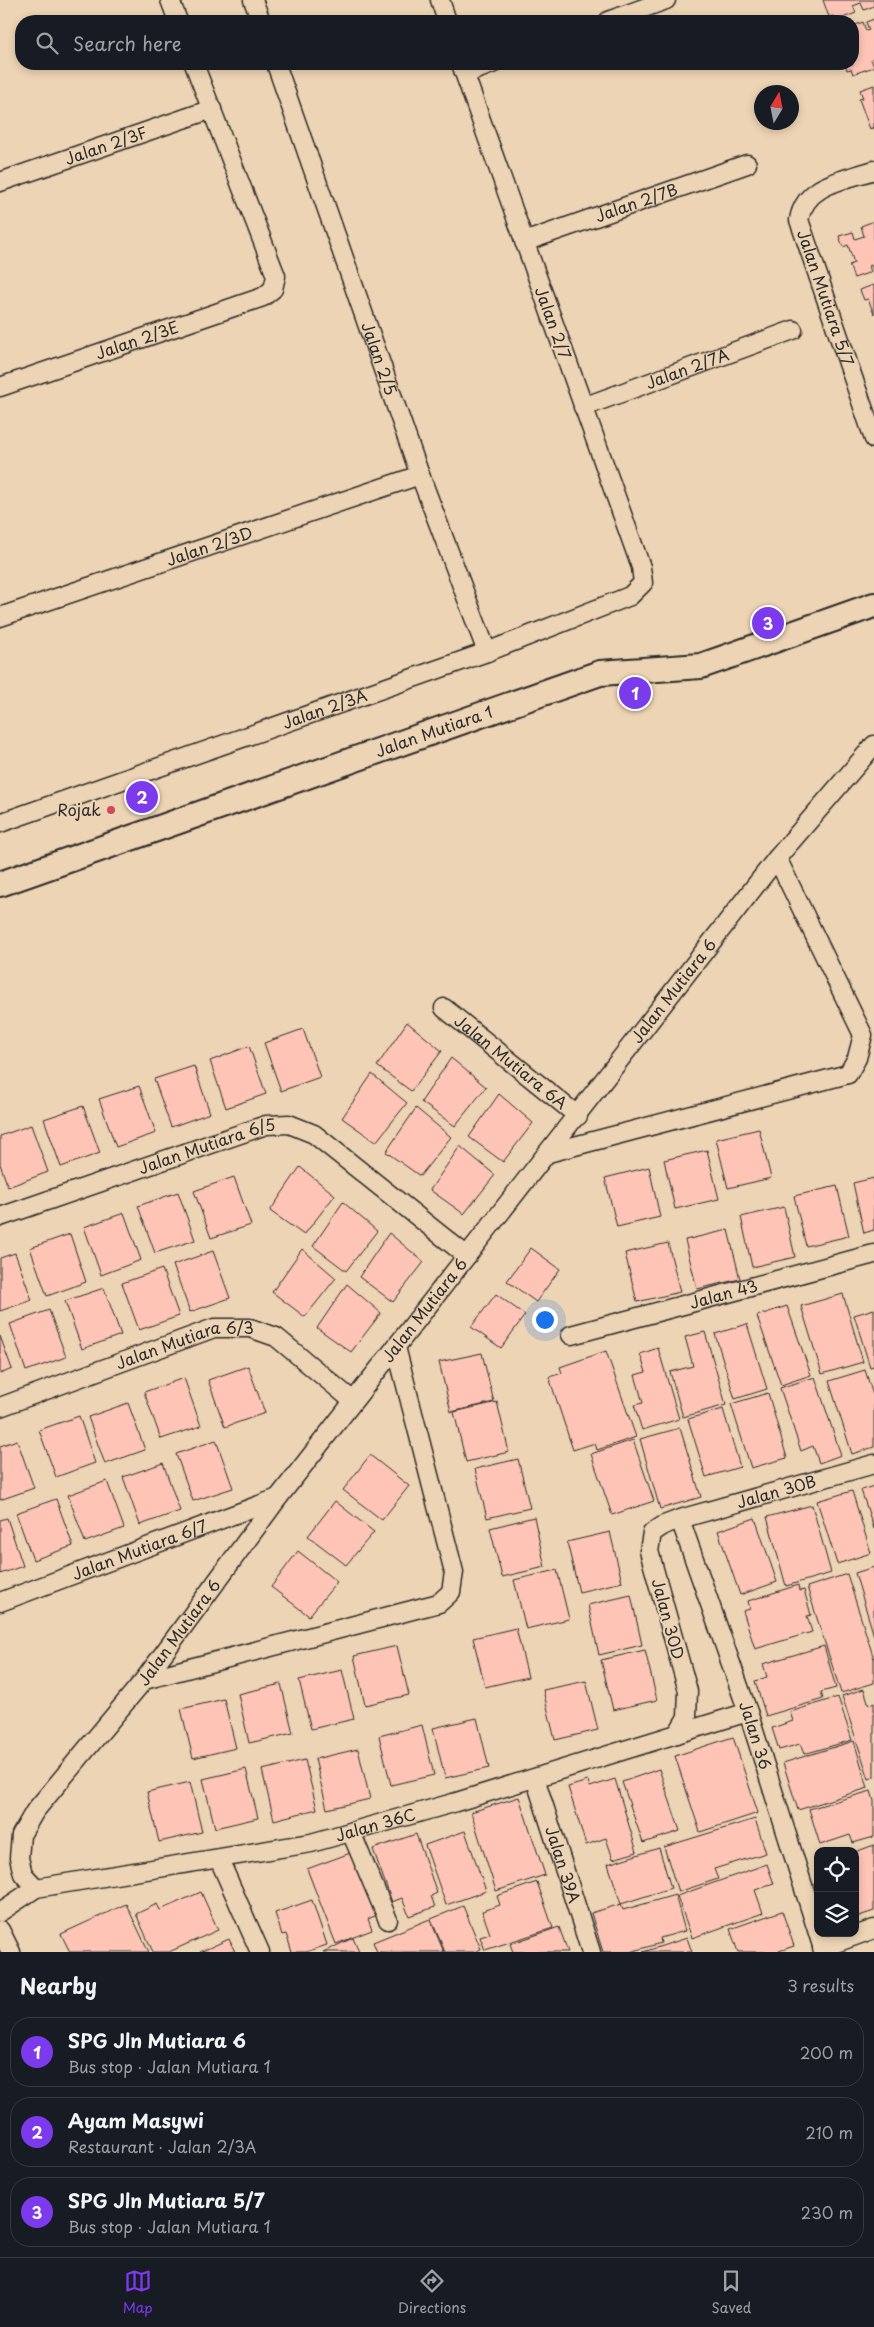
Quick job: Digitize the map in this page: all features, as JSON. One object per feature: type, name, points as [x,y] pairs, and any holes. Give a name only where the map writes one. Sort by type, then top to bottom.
[{"type":"street","points":[[170,0],[176,15]]},
{"type":"street","points":[[253,0],[259,15]]},
{"type":"street","points":[[440,0],[445,15]]},
{"type":"street","points":[[625,15],[666,0]]},
{"type":"street","points":[[196,70],[212,108]]},
{"type":"street","name":"Jalan 2/5","points":[[278,70],[420,475],[487,652]]},
{"type":"street","name":"Jalan 2/7","points":[[463,70],[642,567],[643,583]]},
{"type":"street","name":"Jalan 2/3F","points":[[0,182],[212,108]]},
{"type":"street","name":"Jalan 2/3E","points":[[0,386],[263,297],[273,289],[276,276],[212,108]]},
{"type":"street","name":"Jalan 2/7B","points":[[524,242],[747,164]]},
{"type":"street","name":"Jalan Mutiara 5/7","points":[[874,170],[816,191],[804,202],[799,220],[874,439]]},
{"type":"street","name":"Jalan 2/7A","points":[[583,407],[793,330]]},
{"type":"street","name":"Jalan 2/3D","points":[[0,617],[420,475]]},
{"type":"street","name":"Jalan 2/3A","points":[[0,823],[487,652],[630,596],[643,583]]},
{"type":"street","name":"Jalan Mutiara 1","points":[[0,884],[600,673],[701,666],[874,605]]},
{"type":"street","name":"Jalan Mutiara 6","points":[[36,1888],[23,1874],[19,1858],[21,1835],[35,1811],[144,1680],[278,1498],[578,1116],[777,858],[874,745]]},
{"type":"street","points":[[548,1153],[848,1074],[858,1058],[862,1035],[777,858]]},
{"type":"street","name":"Jalan Mutiara 6A","points":[[444,1008],[578,1116]]},
{"type":"street","name":"Jalan Mutiara 6/5","points":[[0,1217],[266,1125],[289,1124],[314,1134],[467,1256]]},
{"type":"street","name":"Jalan 43","points":[[571,1335],[874,1254]]},
{"type":"street","name":"Jalan Mutiara 6/3","points":[[0,1407],[214,1328],[250,1328],[276,1337],[353,1401]]},
{"type":"street","points":[[144,1680],[439,1603],[451,1592],[454,1572],[396,1347]]},
{"type":"street","name":"Jalan 30B","points":[[680,1519],[874,1464]]},
{"type":"street","name":"Jalan Mutiara 6/7","points":[[0,1602],[278,1498]]},
{"type":"street","name":"Jalan 36","points":[[680,1519],[748,1712],[823,1950]]},
{"type":"street","name":"Jalan 30D","points":[[677,1734],[687,1717],[688,1691],[649,1551],[652,1533],[664,1525],[680,1519]]},
{"type":"street","name":"Jalan 36C","points":[[0,1912],[36,1888],[311,1843],[536,1778],[748,1712]]},
{"type":"street","name":"Jalan 39A","points":[[536,1778],[591,1952]]},
{"type":"street","points":[[351,1832],[388,1920]]},
{"type":"street","points":[[218,1859],[260,1952]]},
{"type":"street","points":[[823,1950],[874,1929]]},
{"type":"street","points":[[0,1930],[12,1952]]},
{"type":"building","points":[[823,0],[874,0],[874,6],[864,10],[861,3],[853,6],[856,13],[851,15],[828,15]]},
{"type":"building","points":[[874,19],[874,58],[871,59],[874,67],[853,74],[851,70],[859,70],[859,24],[863,22],[866,31],[869,30],[866,22]]},
{"type":"building","points":[[874,85],[874,129],[873,127],[870,129],[859,99],[863,98],[860,90]]},
{"type":"building","points":[[874,221],[874,272],[871,265],[869,266],[871,272],[854,278],[849,265],[854,263],[848,245],[843,247],[839,236],[853,232],[855,239],[864,236],[861,226]]},
{"type":"building","points":[[873,285],[874,314],[868,299],[864,300],[860,290]]},
{"type":"building","points":[[407,1022],[442,1051],[411,1091],[377,1066]]},
{"type":"building","points":[[303,1029],[320,1077],[281,1091],[264,1043]]},
{"type":"building","points":[[249,1046],[266,1094],[226,1108],[210,1061]]},
{"type":"building","points":[[451,1058],[486,1087],[455,1126],[421,1102]]},
{"type":"building","points":[[194,1066],[210,1113],[171,1127],[154,1079]]},
{"type":"building","points":[[372,1074],[407,1103],[376,1142],[342,1118]]},
{"type":"building","points":[[139,1086],[156,1133],[116,1147],[99,1099]]},
{"type":"building","points":[[499,1094],[533,1123],[503,1162],[469,1137]]},
{"type":"building","points":[[83,1106],[100,1153],[61,1167],[44,1119]]},
{"type":"building","points":[[416,1108],[451,1137],[420,1176],[386,1152]]},
{"type":"building","points":[[31,1125],[48,1172],[8,1187],[0,1164],[0,1136]]},
{"type":"building","points":[[759,1129],[771,1178],[728,1188],[716,1139]]},
{"type":"building","points":[[460,1146],[495,1175],[464,1214],[430,1190]]},
{"type":"building","points":[[707,1150],[719,1199],[675,1209],[664,1160]]},
{"type":"building","points":[[300,1167],[335,1195],[304,1235],[270,1211]]},
{"type":"building","points":[[649,1167],[660,1217],[617,1227],[605,1178]]},
{"type":"building","points":[[234,1177],[251,1225],[211,1238],[194,1191]]},
{"type":"building","points":[[874,1178],[874,1230],[864,1233],[853,1183]]},
{"type":"building","points":[[837,1186],[849,1236],[806,1246],[794,1196]]},
{"type":"building","points":[[178,1192],[195,1240],[155,1253],[138,1206]]},
{"type":"building","points":[[343,1202],[377,1231],[346,1271],[313,1246]]},
{"type":"building","points":[[784,1207],[795,1257],[752,1267],[741,1217]]},
{"type":"building","points":[[124,1213],[141,1260],[101,1275],[84,1227]]},
{"type":"building","points":[[728,1230],[740,1279],[697,1289],[685,1240]]},
{"type":"building","points":[[389,1233],[424,1262],[393,1302],[359,1277]]},
{"type":"building","points":[[70,1234],[86,1282],[47,1296],[30,1248]]},
{"type":"building","points":[[668,1243],[680,1292],[637,1302],[625,1253]]},
{"type":"building","points":[[531,1248],[560,1269],[536,1302],[507,1281]]},
{"type":"building","points":[[302,1249],[336,1278],[305,1317],[272,1292]]},
{"type":"building","points":[[213,1251],[230,1298],[190,1312],[173,1265]]},
{"type":"building","points":[[15,1253],[32,1300],[0,1311],[0,1258]]},
{"type":"building","points":[[162,1269],[179,1316],[139,1330],[122,1283]]},
{"type":"building","points":[[347,1284],[381,1313],[351,1352],[317,1328]]},
{"type":"building","points":[[104,1288],[121,1335],[82,1349],[65,1301]]},
{"type":"building","points":[[496,1294],[525,1315],[501,1348],[471,1327]]},
{"type":"building","points":[[843,1294],[863,1362],[822,1374],[801,1306]]},
{"type":"building","points":[[787,1306],[811,1375],[781,1385],[757,1316]]},
{"type":"building","points":[[874,1309],[874,1366],[870,1367],[854,1315]]},
{"type":"building","points":[[49,1310],[66,1357],[26,1371],[10,1324]]},
{"type":"building","points":[[747,1324],[767,1389],[735,1399],[715,1334]]},
{"type":"building","points":[[705,1332],[726,1405],[683,1417],[670,1372],[693,1366],[685,1337]]},
{"type":"building","points":[[0,1336],[12,1369],[0,1374]]},
{"type":"building","points":[[658,1348],[679,1419],[642,1430],[634,1405],[643,1403],[635,1375],[646,1372],[640,1354]]},
{"type":"building","points":[[606,1351],[636,1437],[597,1450],[595,1443],[573,1450],[549,1377],[562,1373],[560,1367]]},
{"type":"building","points":[[482,1353],[494,1402],[451,1412],[439,1362]]},
{"type":"building","points":[[248,1366],[265,1413],[225,1427],[208,1380]]},
{"type":"building","points":[[865,1370],[874,1398],[874,1447],[852,1454],[829,1381]]},
{"type":"building","points":[[815,1377],[841,1455],[819,1463],[813,1446],[801,1451],[780,1388]]},
{"type":"building","points":[[184,1378],[201,1426],[161,1439],[144,1392]]},
{"type":"building","points":[[768,1393],[787,1458],[751,1468],[731,1404]]},
{"type":"building","points":[[497,1402],[509,1452],[466,1462],[454,1412]]},
{"type":"building","points":[[128,1403],[145,1450],[105,1464],[88,1417]]},
{"type":"building","points":[[723,1409],[740,1467],[706,1477],[688,1419]]},
{"type":"building","points":[[79,1416],[95,1463],[56,1477],[39,1430]]},
{"type":"building","points":[[680,1428],[701,1497],[660,1509],[640,1439]]},
{"type":"building","points":[[17,1440],[34,1488],[0,1500],[0,1446]]},
{"type":"building","points":[[216,1440],[233,1488],[193,1501],[176,1454]]},
{"type":"building","points":[[633,1440],[654,1501],[612,1515],[591,1454]]},
{"type":"building","points":[[370,1455],[409,1486],[382,1520],[343,1490]]},
{"type":"building","points":[[518,1459],[530,1508],[487,1518],[475,1469]]},
{"type":"building","points":[[163,1463],[180,1511],[140,1525],[123,1477]]},
{"type":"building","points":[[107,1481],[124,1528],[85,1542],[68,1495]]},
{"type":"building","points":[[874,1486],[874,1529],[861,1490]]},
{"type":"building","points":[[852,1491],[871,1553],[837,1564],[817,1501]]},
{"type":"building","points":[[56,1499],[73,1546],[33,1560],[16,1513]]},
{"type":"building","points":[[335,1501],[374,1532],[346,1565],[308,1536]]},
{"type":"building","points":[[812,1505],[831,1573],[786,1586],[767,1517]]},
{"type":"building","points":[[534,1517],[545,1567],[502,1577],[490,1528]]},
{"type":"building","points":[[7,1518],[23,1566],[0,1574],[0,1520]]},
{"type":"building","points":[[755,1518],[777,1582],[740,1595],[718,1531]]},
{"type":"building","points":[[610,1532],[622,1582],[579,1592],[567,1542]]},
{"type":"building","points":[[298,1551],[337,1582],[309,1616],[271,1587]]},
{"type":"building","points":[[874,1567],[874,1636],[855,1573]]},
{"type":"building","points":[[557,1570],[569,1619],[526,1629],[514,1580]]},
{"type":"building","points":[[847,1574],[874,1659],[874,1683],[841,1693],[807,1587]]},
{"type":"building","points":[[798,1585],[799,1591],[804,1590],[811,1615],[807,1616],[812,1632],[755,1649],[743,1611],[750,1609],[748,1601]]},
{"type":"building","points":[[631,1595],[642,1645],[599,1655],[588,1605]]},
{"type":"building","points":[[516,1628],[528,1677],[485,1687],[473,1638]]},
{"type":"building","points":[[397,1646],[409,1695],[365,1705],[354,1656]]},
{"type":"building","points":[[824,1646],[836,1688],[821,1692],[823,1699],[766,1716],[755,1681],[767,1677],[763,1664]]},
{"type":"building","points":[[645,1650],[657,1700],[613,1710],[601,1660]]},
{"type":"building","points":[[342,1670],[354,1719],[311,1729],[299,1680]]},
{"type":"building","points":[[586,1681],[598,1730],[555,1740],[543,1690]]},
{"type":"building","points":[[281,1684],[293,1733],[249,1743],[238,1694]]},
{"type":"building","points":[[864,1689],[869,1705],[874,1703],[874,1777],[869,1779],[842,1696]]},
{"type":"building","points":[[838,1697],[852,1740],[804,1754],[800,1744],[779,1750],[772,1728],[793,1721],[790,1712]]},
{"type":"building","points":[[224,1699],[236,1748],[193,1758],[181,1709]]},
{"type":"building","points":[[477,1718],[489,1768],[445,1778],[433,1728]]},
{"type":"building","points":[[422,1725],[434,1775],[391,1785],[379,1736]]},
{"type":"building","points":[[733,1737],[758,1813],[700,1832],[675,1756]]},
{"type":"building","points":[[854,1741],[868,1788],[798,1810],[783,1763]]},
{"type":"building","points":[[358,1749],[370,1799],[327,1809],[315,1759]]},
{"type":"building","points":[[305,1760],[317,1809],[274,1820],[262,1770]]},
{"type":"building","points":[[246,1769],[258,1818],[215,1828],[203,1779]]},
{"type":"building","points":[[659,1769],[680,1831],[643,1843],[622,1782]]},
{"type":"building","points":[[615,1779],[637,1852],[613,1859],[606,1838],[586,1845],[568,1787],[588,1781],[590,1787]]},
{"type":"building","points":[[190,1782],[202,1832],[159,1842],[147,1792]]},
{"type":"building","points":[[871,1791],[874,1801],[874,1837],[853,1843],[850,1835],[820,1845],[809,1809]]},
{"type":"building","points":[[519,1797],[545,1875],[496,1891],[471,1812]]},
{"type":"building","points":[[755,1819],[766,1853],[714,1869],[718,1879],[678,1892],[664,1847]]},
{"type":"building","points":[[465,1831],[486,1891],[446,1905],[425,1845]]},
{"type":"building","points":[[416,1834],[437,1893],[431,1896],[435,1907],[409,1916],[402,1898],[392,1902],[373,1849]]},
{"type":"building","points":[[874,1845],[874,1911],[859,1916],[859,1892],[859,1851]]},
{"type":"building","points":[[659,1848],[671,1888],[621,1904],[608,1864]]},
{"type":"building","points":[[353,1852],[377,1915],[368,1919],[372,1930],[336,1944],[307,1869]]},
{"type":"building","points":[[767,1864],[774,1884],[755,1890],[763,1913],[692,1938],[677,1896]]},
{"type":"building","points":[[537,1882],[553,1928],[485,1950],[480,1937],[490,1934],[482,1911],[500,1905],[497,1896]]},
{"type":"building","points":[[201,1892],[218,1930],[169,1952],[153,1952],[136,1914],[157,1904],[160,1910]]},
{"type":"building","points":[[675,1895],[685,1931],[660,1938],[661,1943],[630,1952],[603,1952],[591,1913],[621,1904],[623,1910]]},
{"type":"building","points":[[312,1900],[327,1945],[306,1952],[292,1952],[286,1934],[282,1935],[275,1913]]},
{"type":"building","points":[[126,1904],[149,1952],[70,1952],[61,1934]]},
{"type":"building","points":[[463,1906],[481,1949],[474,1952],[445,1952],[431,1919]]},
{"type":"building","points":[[782,1911],[794,1946],[776,1952],[738,1952],[730,1929]]},
{"type":"building","points":[[430,1919],[444,1952],[377,1952],[373,1942]]},
{"type":"building","points":[[559,1927],[568,1952],[513,1952],[510,1944]]},
{"type":"building","points":[[353,1938],[359,1952],[323,1952]]},
{"type":"building","points":[[687,1938],[692,1952],[643,1952]]},
{"type":"building","points":[[229,1939],[235,1952],[200,1952]]},
{"type":"place","name":"SPG Jln Mutiara 5/7","points":[[768,623]]},
{"type":"place","name":"SPG Jln Mutiara 6","points":[[635,693]]},
{"type":"place","name":"Ayam Masywi","points":[[142,797]]},
{"type":"place","name":"Rojak","points":[[111,810]]}]
